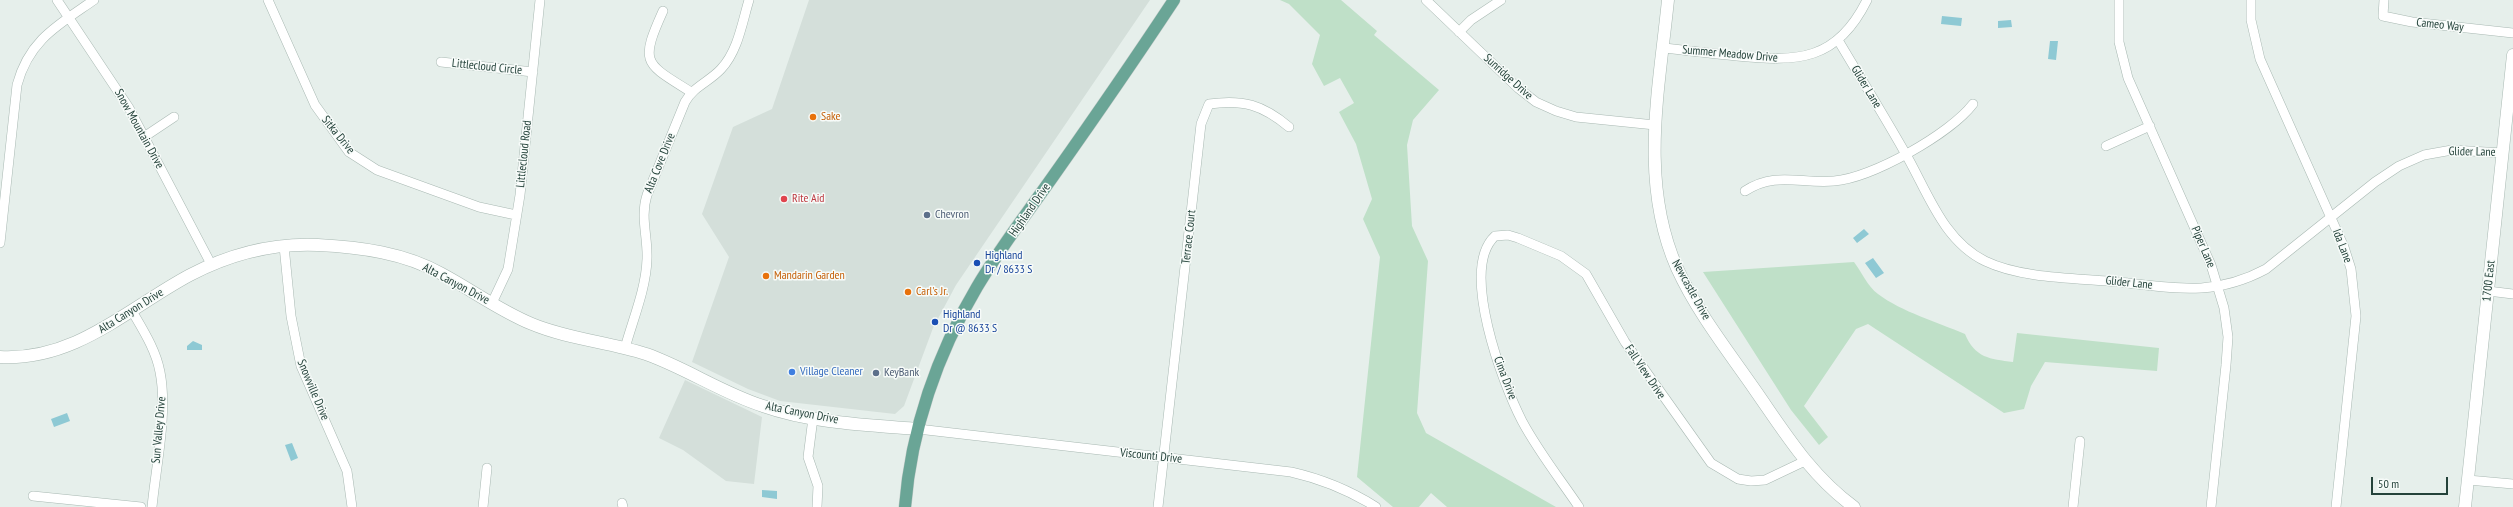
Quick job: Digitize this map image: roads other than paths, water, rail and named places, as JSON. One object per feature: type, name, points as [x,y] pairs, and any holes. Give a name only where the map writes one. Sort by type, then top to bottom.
[{"type":"main road","name":"Highland Drive","points":[[905,507],[909,472],[918,429],[940,361],[976,288],[1174,0]]},
{"type":"street","name":"Snow Mountain Drive","points":[[57,0],[109,76],[144,137],[211,264]]},
{"type":"street","points":[[0,243],[18,85],[22,68],[40,39],[94,0]]},
{"type":"street","name":"Sitka Drive","points":[[268,0],[315,105],[348,152],[377,170],[473,205],[516,215]]},
{"type":"street","name":"Littlecloud Road","points":[[492,303],[508,269],[516,215],[540,0]]},
{"type":"street","name":"Alta Cove Drive","points":[[625,348],[646,275],[647,258],[644,204],[691,92],[727,62],[734,49],[750,0]]},
{"type":"street","name":"Sunridge Drive","points":[[1426,0],[1458,32],[1536,102],[1576,117],[1655,125]]},
{"type":"street","points":[[1458,32],[1472,20],[1501,0]]},
{"type":"street","name":"Newcastle Drive","points":[[1668,0],[1655,125],[1654,162],[1656,192],[1662,221],[1677,268],[1695,301],[1805,461],[1836,494],[1854,507]]},
{"type":"street","name":"Summer Meadow Drive","points":[[1664,48],[1784,60],[1805,56],[1824,49],[1838,40],[1852,25],[1867,0]]},
{"type":"street","name":"Piper Lane","points":[[2119,0],[2117,23],[2122,60],[2219,286],[2228,337],[2211,507]]},
{"type":"street","name":"Ida Lane","points":[[2251,0],[2251,20],[2260,59],[2331,217],[2351,269],[2356,316],[2336,507]]},
{"type":"street","name":"Cameo Way","points":[[2384,0],[2383,16],[2412,22],[2513,33]]},
{"type":"street","points":[[663,11],[650,40],[649,59],[652,66],[661,74],[691,92]]},
{"type":"street","name":"Glider Lane","points":[[1838,40],[1906,153],[1943,223],[1968,251],[1986,261],[2006,268],[2034,273],[2184,289],[2219,286],[2252,276],[2266,269],[2375,182],[2398,166],[2424,155],[2452,150],[2503,153]]},
{"type":"street","name":"1700 East","points":[[2465,507],[2513,55]]},
{"type":"street","name":"Littlecloud Circle","points":[[441,62],[533,72]]},
{"type":"street","name":"Terrace Court","points":[[1163,457],[1201,124],[1204,114],[1209,104],[1231,102],[1251,105],[1274,114],[1289,127]]},
{"type":"street","points":[[1746,191],[1758,183],[1774,178],[1810,182],[1835,181],[1859,176],[1906,153],[1954,124],[1973,104]]},
{"type":"street","points":[[144,137],[174,118]]},
{"type":"street","points":[[2106,146],[2150,126]]},
{"type":"street","name":"Fall View Drive","points":[[1495,236],[1508,235],[1540,247],[1574,264],[1586,274],[1625,342],[1711,463],[1738,479],[1751,481],[1765,480],[1805,461]]},
{"type":"street","name":"Cima Drive","points":[[1495,236],[1487,248],[1482,280],[1486,324],[1521,420],[1579,507]]},
{"type":"street","name":"Alta Canyon Drive","points":[[0,357],[30,356],[77,343],[189,275],[234,255],[284,246],[315,245],[348,247],[409,260],[439,272],[510,314],[545,329],[625,348],[681,368],[748,401],[765,407],[813,418],[918,429]]},
{"type":"street","name":"Snowville Drive","points":[[284,246],[291,316],[297,353],[301,366],[347,471],[352,507]]},
{"type":"street","points":[[2488,291],[2513,294]]},
{"type":"street","name":"Sun Valley Drive","points":[[132,311],[154,350],[160,372],[163,392],[152,507]]},
{"type":"street","points":[[813,418],[808,457],[818,486],[817,507]]},
{"type":"street","name":"Viscounti Drive","points":[[918,429],[1284,471],[1313,477],[1356,494],[1376,507]]},
{"type":"street","points":[[2073,507],[2080,441]]},
{"type":"street","points":[[1158,507],[1163,457]]},
{"type":"street","points":[[483,507],[487,468]]},
{"type":"street","points":[[2468,480],[2513,484]]},
{"type":"street","points":[[33,496],[141,507]]},
{"type":"water","points":[[1942,16],[1962,18],[1961,26],[1941,24]]},
{"type":"water","points":[[2011,20],[2012,27],[1998,28],[1998,21]]},
{"type":"water","points":[[2050,41],[2058,41],[2056,60],[2048,59]]},
{"type":"water","points":[[1864,229],[1869,234],[1857,243],[1853,238]]},
{"type":"water","points":[[1873,258],[1884,273],[1876,278],[1865,263]]},
{"type":"water","points":[[193,341],[202,345],[202,350],[187,350],[187,346]]},
{"type":"water","points":[[67,413],[70,421],[54,427],[51,419]]},
{"type":"water","points":[[292,443],[298,458],[291,461],[285,445]]},
{"type":"water","points":[[762,490],[777,491],[777,499],[762,497]]},
{"type":"place","name":"Sake","points":[[813,117]]},
{"type":"place","name":"Rite Aid","points":[[784,199]]},
{"type":"place","name":"Chevron","points":[[927,215]]},
{"type":"place","name":"Highland Dr / 8633 S","points":[[977,263]]},
{"type":"place","name":"Mandarin Garden","points":[[766,276]]},
{"type":"place","name":"Carl's Jr.","points":[[908,292]]},
{"type":"place","name":"Highland Dr @ 8633 S","points":[[935,322]]},
{"type":"place","name":"Village Cleaner","points":[[792,372]]},
{"type":"place","name":"KeyBank","points":[[876,373]]}]
